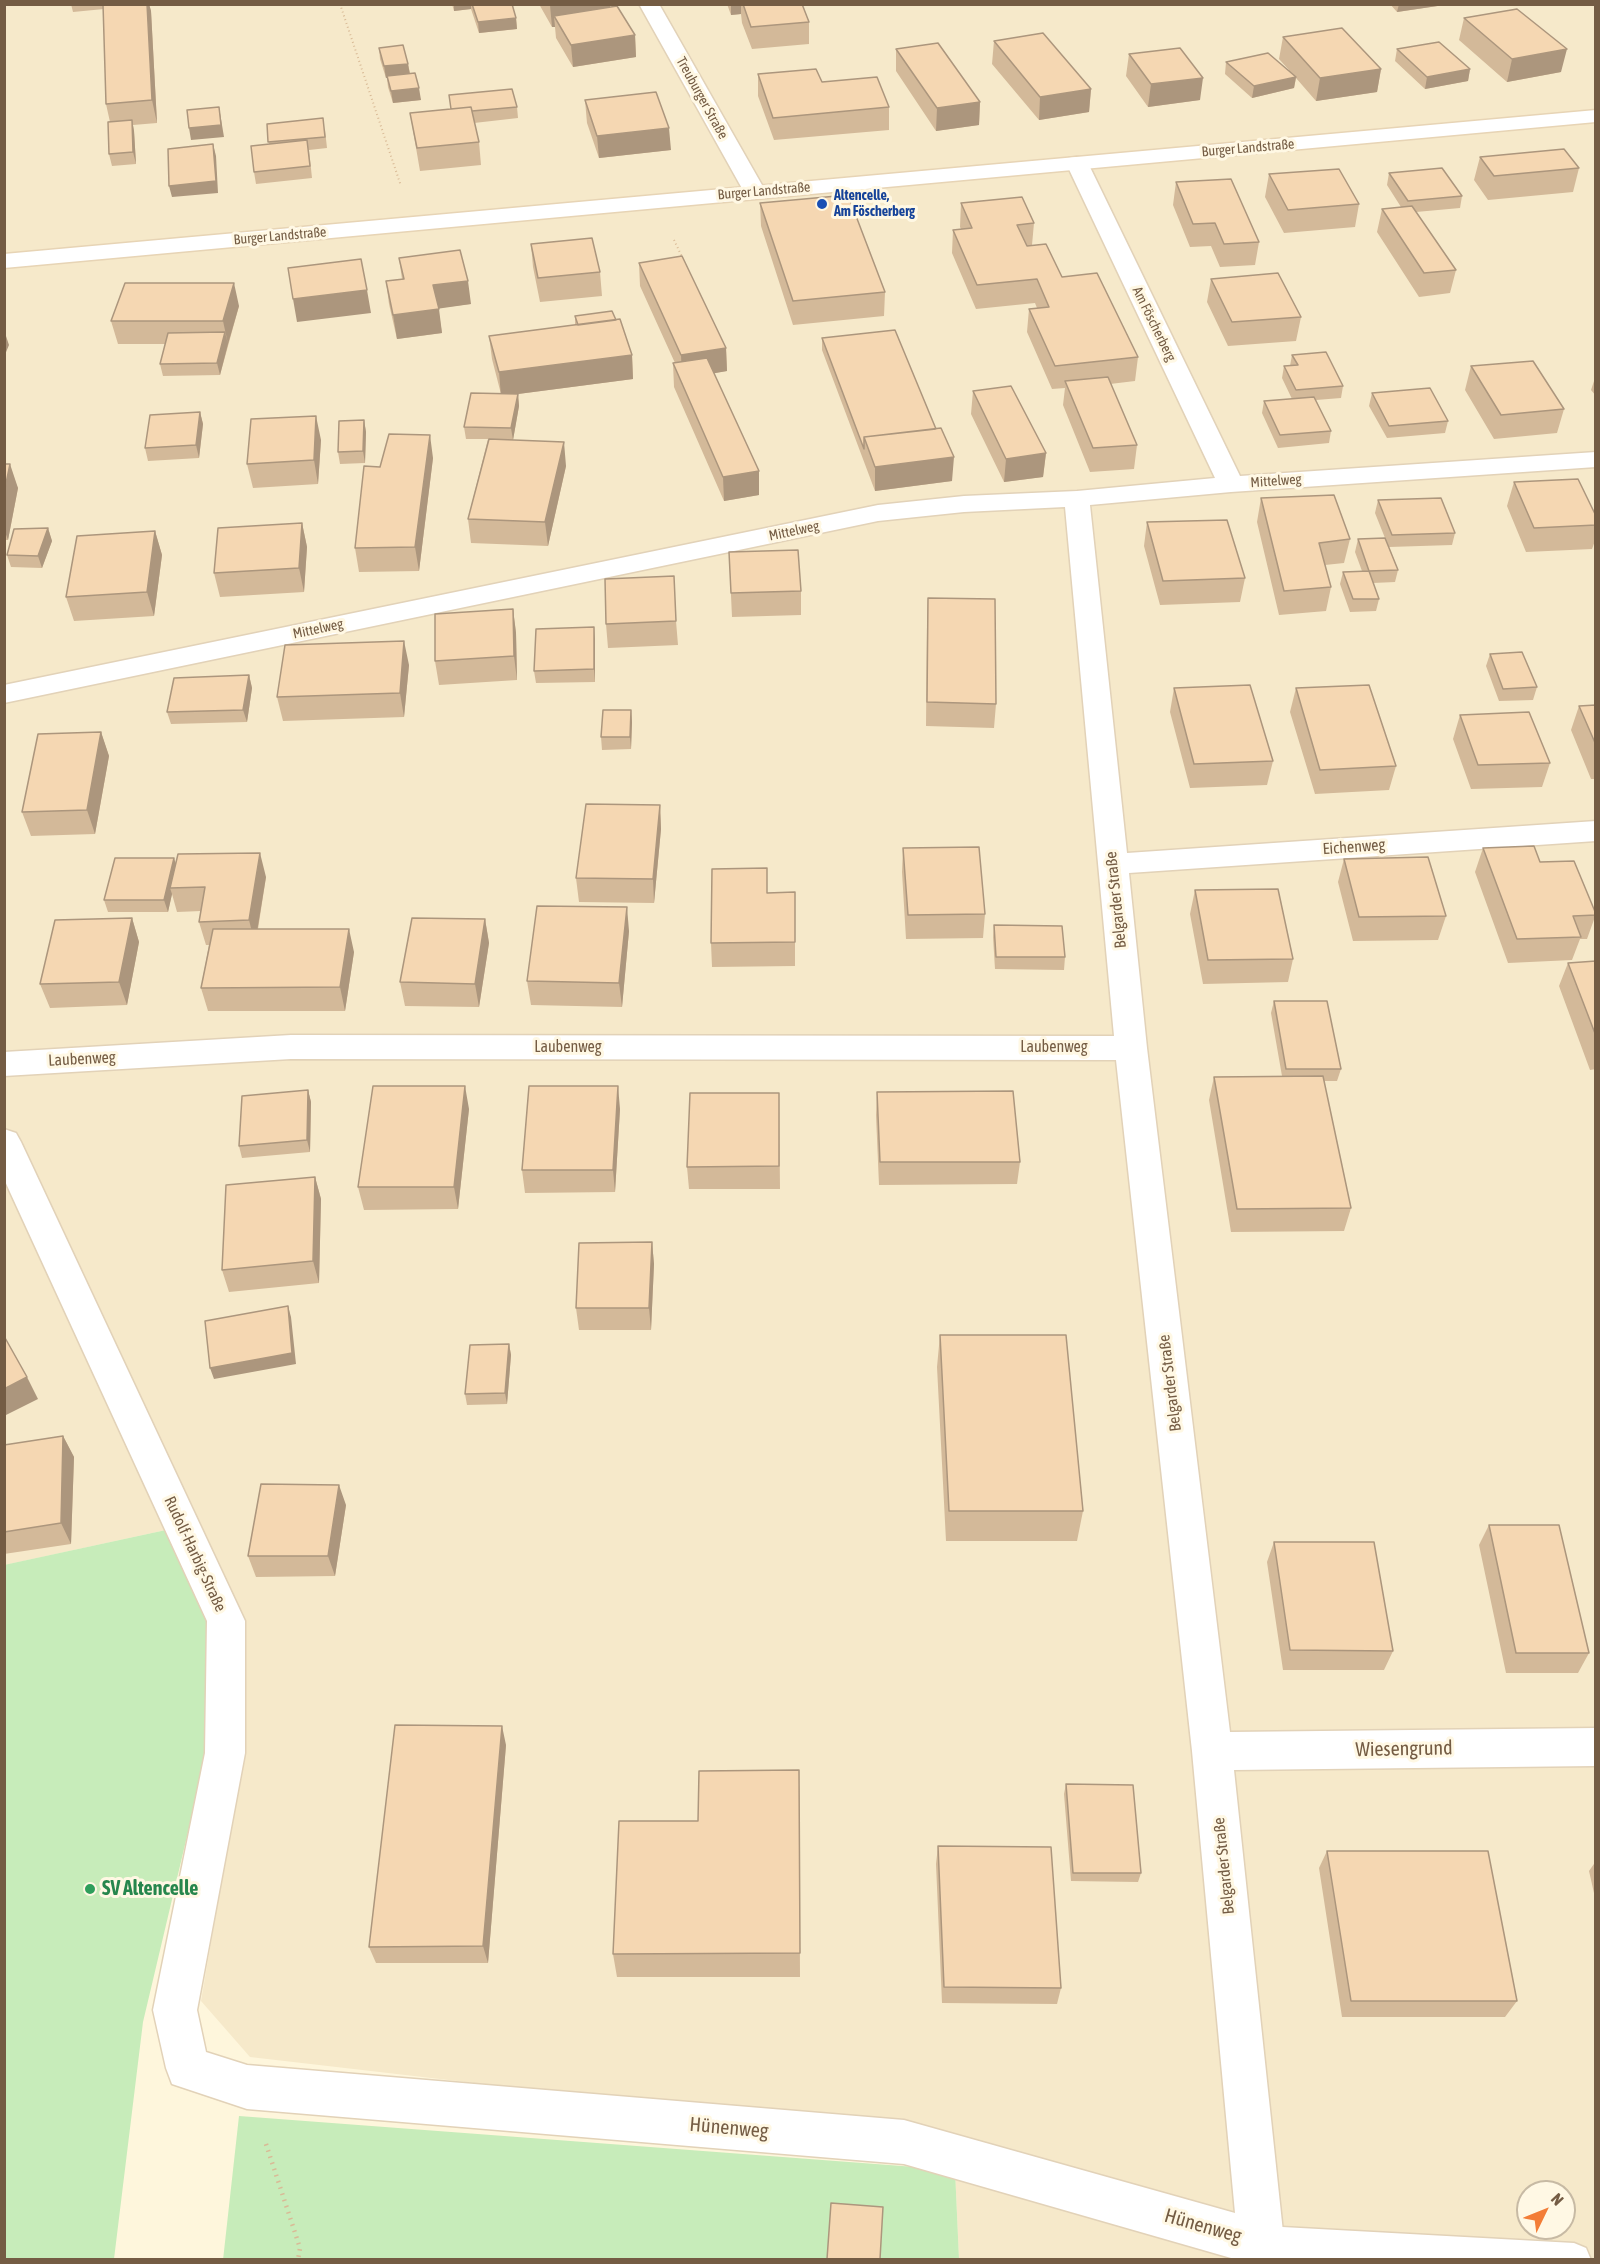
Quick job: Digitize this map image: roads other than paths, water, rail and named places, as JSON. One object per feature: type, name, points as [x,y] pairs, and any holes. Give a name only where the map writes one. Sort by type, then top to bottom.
[{"type":"street","name":"Treuburger Straße","points":[[649,4],[755,192]]},
{"type":"street","name":"Burger Landstraße","points":[[4,261],[1596,116]]},
{"type":"street","name":"Am Föscherberg","points":[[1077,163],[1231,484]]},
{"type":"street","name":"Mittelweg","points":[[4,694],[878,513],[964,504],[1077,499],[1231,484],[1596,459]]},
{"type":"street","name":"Belgarder Straße","points":[[1077,499],[1131,1047],[1271,2251]]},
{"type":"street","name":"Eichenweg","points":[[1112,864],[1596,831]]},
{"type":"street","name":"Laubenweg","points":[[4,1064],[291,1047],[1131,1047]]},
{"type":"street","name":"Rudolf-Harbig-Straße","points":[[4,1142],[226,1621],[225,1753],[175,2010],[188,2068]]},
{"type":"street","name":"Wiesengrund","points":[[1212,1751],[1596,1748]]},
{"type":"street","name":"Hünenweg","points":[[188,2068],[247,2087],[904,2142],[1271,2251]]},
{"type":"lane","points":[[1271,2251],[1574,2259]]},
{"type":"place","name":"Altencelle, Am Föscherberg","points":[[822,204]]},
{"type":"place","name":"SV Altencelle","points":[[90,1889]]}]
